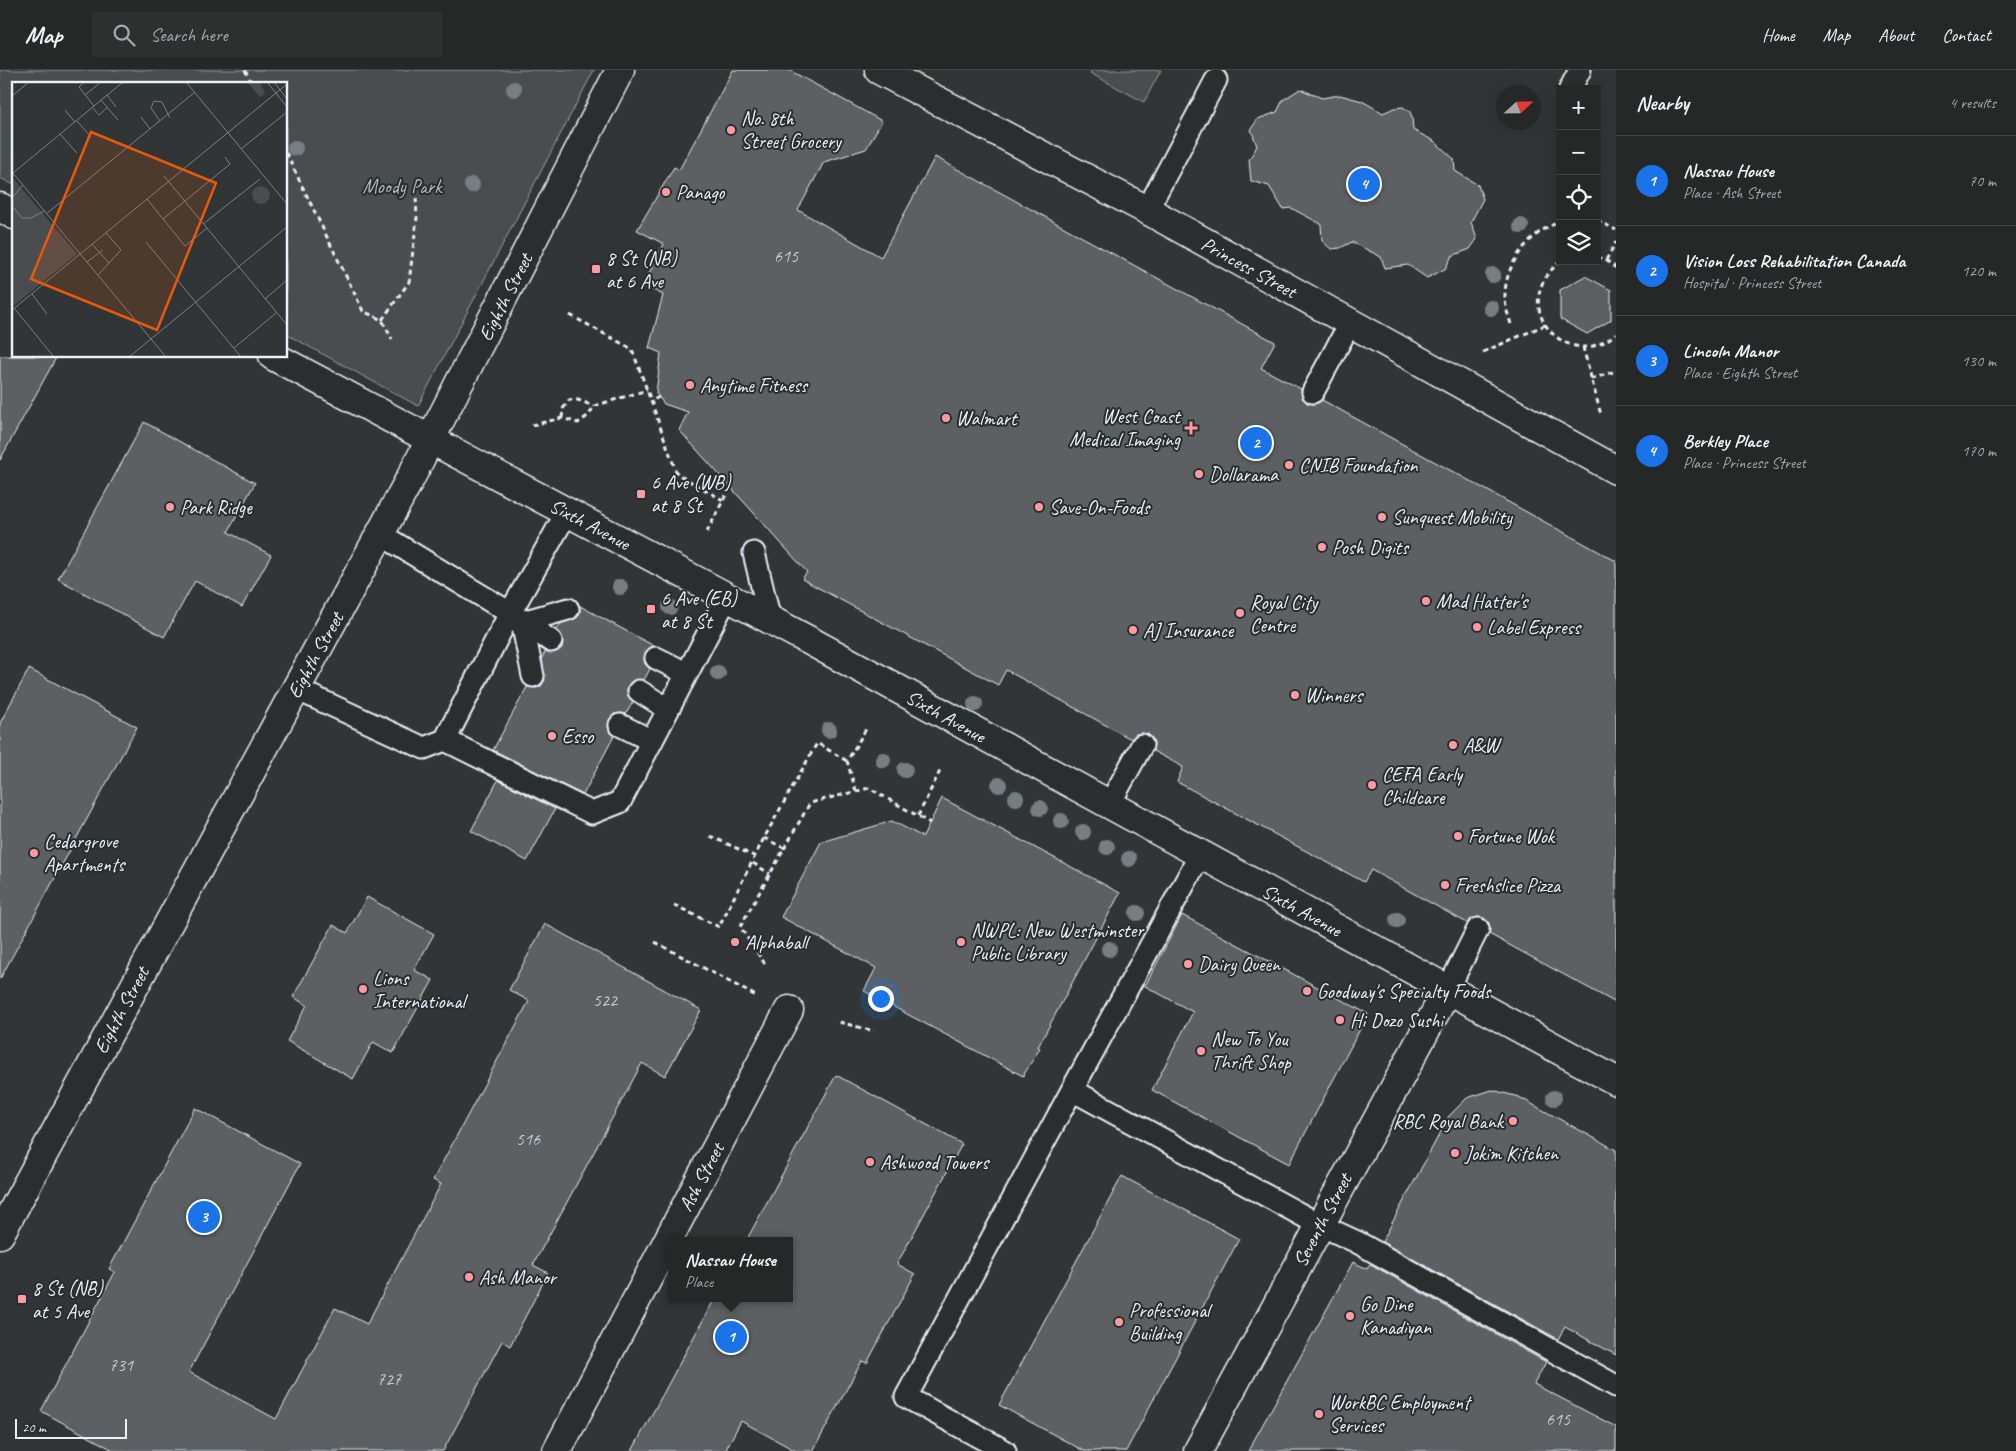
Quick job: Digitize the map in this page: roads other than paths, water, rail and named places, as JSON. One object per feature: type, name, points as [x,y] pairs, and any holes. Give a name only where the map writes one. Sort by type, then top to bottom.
[{"type":"street","name":"Eighth Street","points":[[0,1234],[461,383],[620,70]]},
{"type":"street","name":"Princess Street","points":[[879,70],[1146,210],[1616,470]]},
{"type":"street","points":[[0,207],[12,213]]},
{"type":"street","name":"Sixth Avenue","points":[[277,358],[770,620],[1616,1081]]},
{"type":"street","name":"Seventh Street","points":[[1198,1451],[1448,989]]},
{"type":"street","name":"Ash Street","points":[[670,1237],[789,1010]]},
{"type":"street","name":"Ash Street","points":[[557,1451],[668,1240]]},
{"type":"lane","points":[[1572,85],[1580,70]]},
{"type":"lane","points":[[1146,210],[1216,80]]},
{"type":"lane","points":[[1313,392],[1350,323]]},
{"type":"lane","points":[[296,689],[424,748],[445,740],[516,618],[567,512]]},
{"type":"lane","points":[[380,534],[551,641]]},
{"type":"lane","points":[[754,553],[770,620]]},
{"type":"lane","points":[[445,740],[592,813],[620,802],[727,597]]},
{"type":"lane","points":[[516,618],[568,609]]},
{"type":"lane","points":[[516,618],[533,676]]},
{"type":"lane","points":[[656,658],[686,673]]},
{"type":"lane","points":[[639,691],[668,709]]},
{"type":"lane","points":[[620,725],[652,741]]},
{"type":"lane","points":[[1109,805],[1142,745]]},
{"type":"lane","points":[[1005,1451],[906,1397],[1200,855]]},
{"type":"lane","points":[[1448,989],[1478,928]]},
{"type":"lane","points":[[1072,1090],[1320,1225],[1366,1247],[1616,1386]]},
{"type":"place","name":"No. 8th Street Grocery","points":[[731,130]]},
{"type":"place","name":"Berkley Place","points":[[1364,184]]},
{"type":"place","name":"Panago","points":[[666,192]]},
{"type":"place","name":"8 St (NB) at 6 Ave","points":[[596,269]]},
{"type":"place","name":"Anytime Fitness","points":[[690,385]]},
{"type":"place","name":"Walmart","points":[[946,418]]},
{"type":"place","name":"West Coast Medical Imaging","points":[[1191,428]]},
{"type":"place","name":"Vision Loss Rehabilitation Canada","points":[[1256,443]]},
{"type":"place","name":"CNIB Foundation","points":[[1289,465]]},
{"type":"place","name":"Dollarama","points":[[1199,474]]},
{"type":"place","name":"6 Ave (WB) at 8 St","points":[[641,494]]},
{"type":"place","name":"Park Ridge","points":[[170,507]]},
{"type":"place","name":"Save-On-Foods","points":[[1039,507]]},
{"type":"place","name":"Sunquest Mobility","points":[[1382,517]]},
{"type":"place","name":"Posh Digits","points":[[1322,547]]},
{"type":"place","name":"Mad Hatter's","points":[[1426,601]]},
{"type":"place","name":"6 Ave (EB) at 8 St","points":[[651,609]]},
{"type":"place","name":"Royal City Centre","points":[[1240,613]]},
{"type":"place","name":"Label Express","points":[[1477,627]]},
{"type":"place","name":"AJ Insurance","points":[[1133,630]]},
{"type":"place","name":"Winners","points":[[1295,695]]},
{"type":"place","name":"Esso","points":[[552,736]]},
{"type":"place","name":"A&W","points":[[1453,745]]},
{"type":"place","name":"CEFA Early Childcare","points":[[1372,785]]},
{"type":"place","name":"Fortune Wok","points":[[1458,836]]},
{"type":"place","name":"Cedargrove Apartments","points":[[34,853]]},
{"type":"place","name":"Freshslice Pizza","points":[[1445,885]]},
{"type":"place","name":"Alphaball","points":[[735,942]]},
{"type":"place","name":"NWPL: New Westminster Public Library","points":[[961,942]]},
{"type":"place","name":"Dairy Queen","points":[[1188,964]]},
{"type":"place","name":"Lions International","points":[[363,989]]},
{"type":"place","name":"Goodway's Specialty Foods","points":[[1307,991]]},
{"type":"place","name":"Hi Dozo Sushi","points":[[1340,1020]]},
{"type":"place","name":"New To You Thrift Shop","points":[[1201,1051]]},
{"type":"place","name":"RBC Royal Bank","points":[[1513,1121]]},
{"type":"place","name":"Jokim Kitchen","points":[[1455,1153]]},
{"type":"place","name":"Ashwood Towers","points":[[870,1162]]},
{"type":"place","name":"Lincoln Manor","points":[[204,1217]]},
{"type":"place","name":"Ash Manor","points":[[469,1277]]},
{"type":"place","name":"8 St (NB) at 5 Ave","points":[[22,1299]]},
{"type":"place","name":"Go Dine Kanadiyan","points":[[1350,1316]]},
{"type":"place","name":"Professional Building","points":[[1119,1322]]},
{"type":"place","name":"Nassau House","points":[[731,1337]]},
{"type":"place","name":"WorkBC Employment Services","points":[[1319,1414]]},
{"type":"park label","name":"Moody Park","points":[[402,186]]}]
